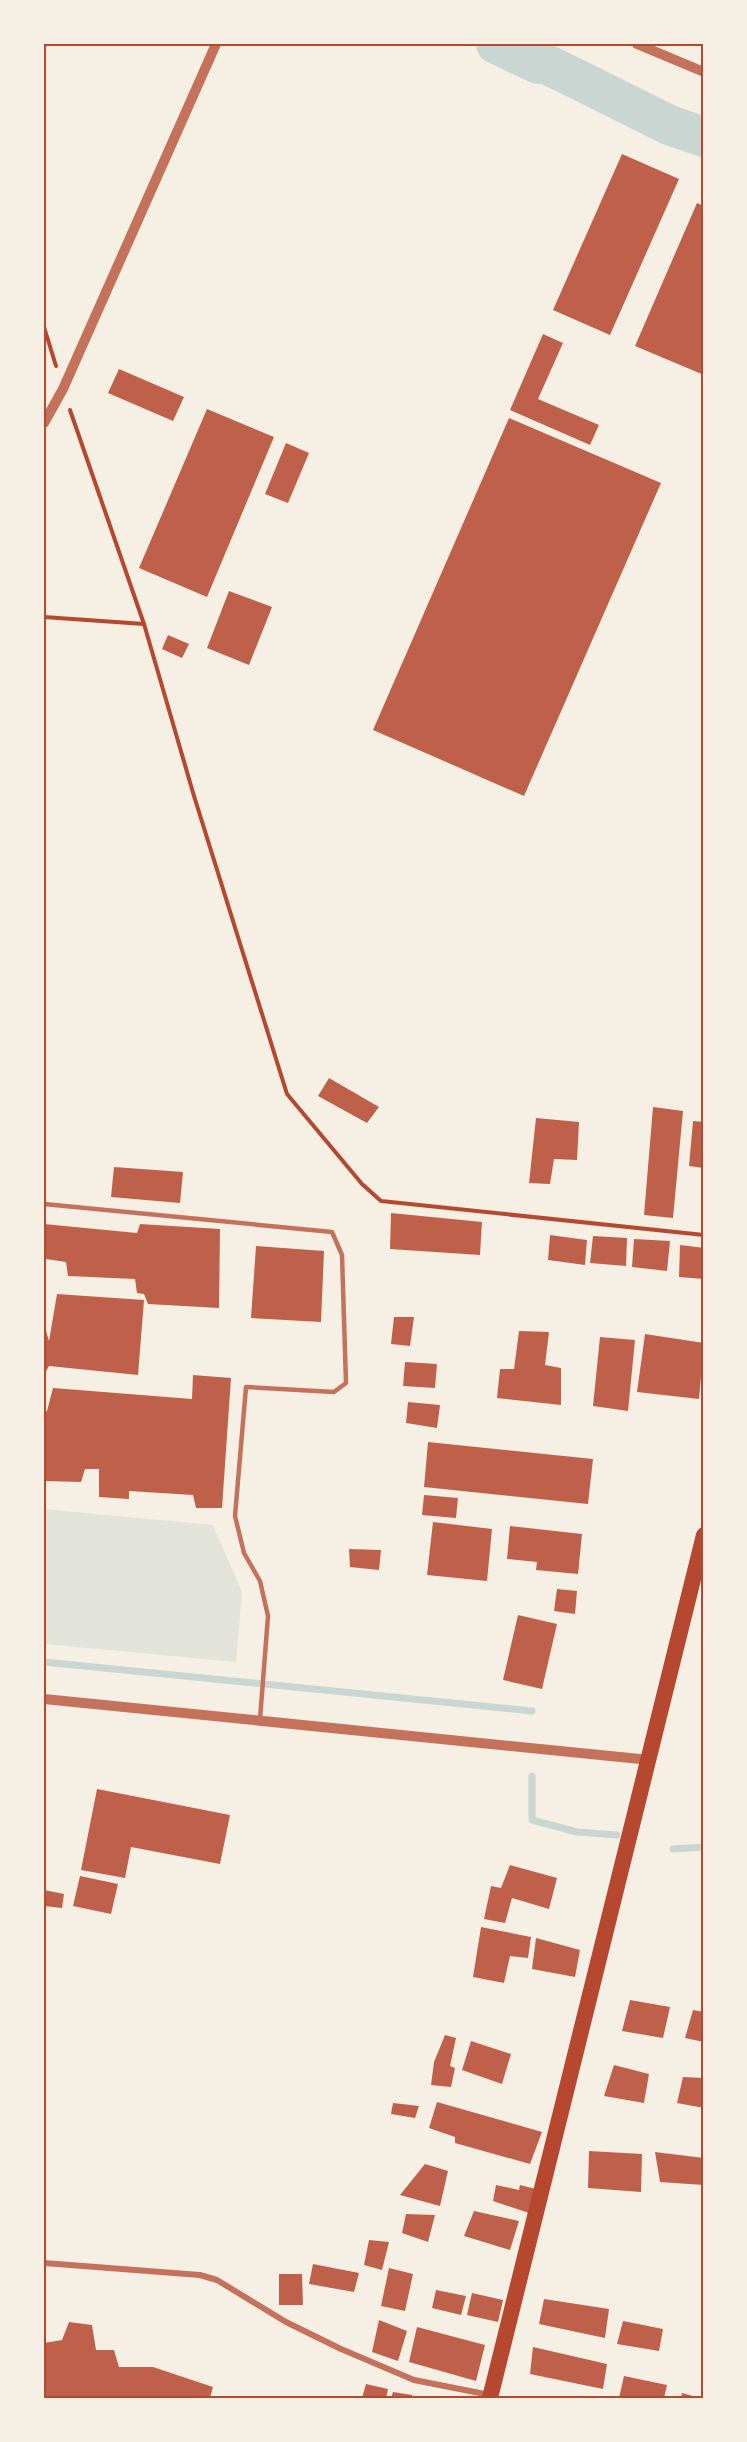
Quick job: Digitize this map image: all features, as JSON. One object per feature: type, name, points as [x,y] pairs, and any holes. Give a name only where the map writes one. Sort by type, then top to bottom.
[{"type":"highway","points":[[490,2397],[650,1760],[704,1535]]},
{"type":"street","points":[[44,423],[63,389],[216,44]]},
{"type":"street","points":[[637,44],[704,72]]},
{"type":"street","points":[[44,1699],[650,1760]]},
{"type":"street","points":[[44,2263],[200,2276],[217,2280],[295,2326],[340,2349],[414,2380],[490,2397]]},
{"type":"lane","points":[[44,1204],[332,1232],[342,1255],[346,1383],[334,1392],[246,1386],[235,1516],[244,1553],[260,1581],[268,1616],[259,1721]]},
{"type":"path","points":[[44,327],[144,624],[198,808],[287,1094],[362,1184],[381,1201],[704,1235]]},
{"type":"path","points":[[44,617],[144,624]]},
{"type":"shaded area","points":[[44,1509],[213,1525],[242,1592],[236,1662],[44,1644]]},
{"type":"building","points":[[622,154],[679,179],[610,335],[553,310]]},
{"type":"building","points":[[697,203],[704,206],[704,375],[635,346]]},
{"type":"building","points":[[543,334],[563,343],[538,399],[599,425],[590,445],[510,410]]},
{"type":"building","points":[[119,369],[184,397],[173,421],[108,393]]},
{"type":"building","points":[[207,409],[274,437],[207,597],[139,568]]},
{"type":"building","points":[[509,418],[661,483],[524,796],[373,730]]},
{"type":"building","points":[[286,443],[309,453],[288,503],[265,494]]},
{"type":"building","points":[[229,591],[272,607],[249,665],[207,648]]},
{"type":"building","points":[[168,635],[189,644],[182,658],[162,649]]},
{"type":"building","points":[[329,1078],[379,1107],[367,1123],[318,1096]]},
{"type":"building","points":[[653,1107],[683,1111],[673,1218],[644,1215]]},
{"type":"building","points":[[536,1118],[579,1122],[577,1160],[554,1159],[550,1184],[529,1183]]},
{"type":"building","points":[[693,1121],[704,1122],[704,1168],[689,1166]]},
{"type":"building","points":[[114,1167],[183,1172],[180,1203],[111,1197]]},
{"type":"building","points":[[391,1213],[482,1222],[480,1255],[390,1249]]},
{"type":"building","points":[[44,1224],[137,1233],[140,1224],[220,1229],[219,1308],[148,1304],[144,1294],[137,1293],[135,1279],[68,1276],[66,1262],[46,1259],[46,1272],[44,1272]]},
{"type":"building","points":[[550,1235],[587,1240],[585,1265],[548,1260]]},
{"type":"building","points":[[593,1236],[627,1238],[626,1266],[590,1263]]},
{"type":"building","points":[[634,1239],[670,1241],[667,1271],[632,1267]]},
{"type":"building","points":[[680,1245],[704,1248],[704,1279],[679,1277]]},
{"type":"building","points":[[256,1246],[324,1251],[321,1322],[251,1318]]},
{"type":"building","points":[[57,1294],[144,1300],[138,1375],[49,1366],[44,1375],[44,1324],[49,1341]]},
{"type":"building","points":[[394,1317],[414,1317],[410,1346],[391,1344]]},
{"type":"building","points":[[519,1331],[549,1332],[545,1365],[561,1368],[561,1405],[497,1398],[500,1369],[514,1369]]},
{"type":"building","points":[[645,1334],[704,1343],[699,1399],[637,1392]]},
{"type":"building","points":[[600,1337],[635,1340],[628,1411],[593,1406]]},
{"type":"building","points":[[405,1362],[437,1364],[435,1388],[403,1386]]},
{"type":"building","points":[[193,1375],[231,1378],[222,1508],[196,1508],[193,1495],[129,1491],[129,1499],[99,1497],[99,1469],[85,1469],[81,1482],[44,1481],[44,1411],[47,1411],[53,1388],[192,1399]]},
{"type":"building","points":[[408,1402],[440,1405],[437,1428],[406,1423]]},
{"type":"building","points":[[428,1442],[593,1459],[588,1504],[424,1487]]},
{"type":"building","points":[[424,1495],[458,1498],[456,1518],[422,1515]]},
{"type":"building","points":[[433,1522],[492,1529],[487,1581],[427,1575]]},
{"type":"building","points":[[510,1526],[582,1534],[578,1574],[536,1570],[537,1562],[507,1559]]},
{"type":"building","points":[[349,1549],[381,1550],[379,1570],[350,1567]]},
{"type":"building","points":[[557,1589],[577,1591],[575,1614],[554,1611]]},
{"type":"building","points":[[518,1615],[557,1624],[542,1689],[503,1680]]},
{"type":"building","points":[[97,1789],[230,1815],[220,1864],[131,1847],[125,1878],[81,1870]]},
{"type":"building","points":[[510,1865],[557,1878],[549,1909],[512,1898],[505,1923],[484,1919],[491,1886],[501,1888]]},
{"type":"building","points":[[80,1876],[118,1884],[111,1914],[73,1906]]},
{"type":"building","points":[[44,1890],[64,1894],[62,1908],[44,1906]]},
{"type":"building","points":[[481,1927],[531,1937],[528,1958],[510,1956],[504,1983],[473,1977]]},
{"type":"building","points":[[536,1938],[580,1950],[575,1977],[532,1969]]},
{"type":"building","points":[[630,2000],[670,2007],[663,2038],[622,2031]]},
{"type":"building","points":[[693,2010],[704,2012],[704,2042],[685,2038]]},
{"type":"building","points":[[445,2035],[456,2038],[450,2066],[455,2068],[451,2087],[431,2085],[434,2062]]},
{"type":"building","points":[[471,2041],[511,2054],[502,2084],[462,2070]]},
{"type":"building","points":[[614,2065],[649,2074],[644,2103],[604,2096]]},
{"type":"building","points":[[683,2077],[704,2078],[704,2108],[677,2103]]},
{"type":"building","points":[[437,2102],[542,2132],[530,2164],[455,2143],[455,2137],[429,2128]]},
{"type":"building","points":[[393,2103],[419,2106],[415,2118],[391,2114]]},
{"type":"building","points":[[589,2151],[642,2154],[641,2192],[588,2188]]},
{"type":"building","points":[[655,2152],[704,2158],[704,2185],[660,2182]]},
{"type":"building","points":[[425,2164],[448,2171],[440,2206],[400,2195]]},
{"type":"building","points":[[496,2185],[519,2190],[520,2185],[536,2189],[529,2213],[493,2201]]},
{"type":"building","points":[[474,2211],[519,2221],[510,2250],[464,2236]]},
{"type":"building","points":[[406,2214],[435,2215],[428,2242],[402,2233]]},
{"type":"building","points":[[369,2240],[389,2242],[382,2270],[364,2265]]},
{"type":"building","points":[[313,2264],[359,2273],[354,2292],[309,2284]]},
{"type":"building","points":[[389,2268],[413,2274],[405,2311],[381,2306]]},
{"type":"building","points":[[279,2274],[302,2274],[303,2305],[279,2305]]},
{"type":"building","points":[[436,2290],[466,2296],[461,2315],[432,2308]]},
{"type":"building","points":[[472,2293],[503,2300],[498,2322],[467,2315]]},
{"type":"building","points":[[544,2299],[609,2309],[605,2338],[539,2324]]},
{"type":"building","points":[[379,2320],[407,2331],[398,2361],[372,2352]]},
{"type":"building","points":[[623,2321],[663,2329],[659,2351],[617,2344]]},
{"type":"building","points":[[69,2322],[92,2325],[96,2350],[114,2350],[119,2367],[153,2367],[213,2387],[210,2398],[44,2398],[44,2343],[62,2340]]},
{"type":"building","points":[[417,2327],[485,2345],[476,2381],[409,2362]]},
{"type":"building","points":[[533,2347],[607,2364],[603,2389],[530,2374]]},
{"type":"building","points":[[624,2376],[667,2385],[664,2398],[619,2398]]},
{"type":"building","points":[[366,2384],[388,2389],[386,2398],[362,2398]]},
{"type":"building","points":[[393,2392],[412,2395],[412,2398],[391,2398]]},
{"type":"building","points":[[682,2393],[700,2398],[681,2398]]},
{"type":"waterway","points":[[496,44],[538,64],[546,64],[669,125],[704,137]]},
{"type":"waterway","points":[[44,1662],[532,1711]]},
{"type":"waterway","points":[[532,1776],[532,1820],[577,1832],[617,1835]]},
{"type":"waterway","points":[[673,1849],[704,1847]]}]
